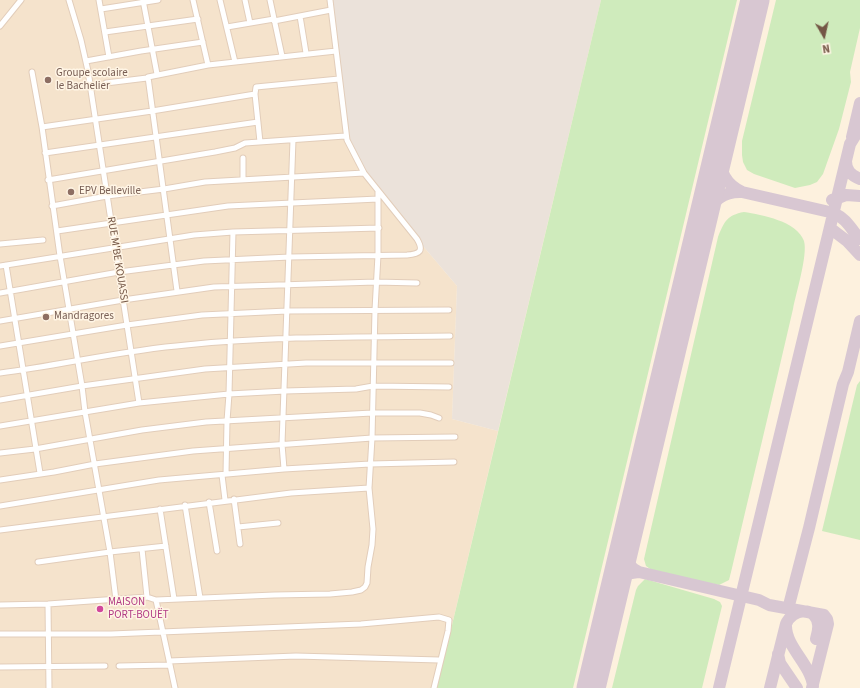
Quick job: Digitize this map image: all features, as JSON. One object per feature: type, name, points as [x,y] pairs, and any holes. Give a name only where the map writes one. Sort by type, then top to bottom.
[{"type":"street","points":[[0,26],[22,0]]},
{"type":"street","name":"RUE M'BE KOUASSI","points":[[69,0],[86,61],[139,404]]},
{"type":"street","points":[[99,0],[109,57]]},
{"type":"street","points":[[101,9],[143,1],[158,0]]},
{"type":"street","points":[[193,0],[208,65]]},
{"type":"street","points":[[220,0],[235,62]]},
{"type":"street","points":[[244,0],[250,23]]},
{"type":"street","points":[[270,0],[282,56]]},
{"type":"street","points":[[0,293],[119,272],[174,265],[290,257],[418,254],[421,247],[417,239],[364,173],[345,136],[330,0]]},
{"type":"street","points":[[143,1],[157,74]]},
{"type":"street","points":[[227,28],[331,10]]},
{"type":"street","points":[[300,16],[306,53]]},
{"type":"street","points":[[105,32],[198,19]]},
{"type":"street","points":[[86,61],[203,42]]},
{"type":"street","points":[[106,83],[147,78],[157,74],[208,65],[306,53],[336,51]]},
{"type":"street","points":[[32,72],[42,127],[48,180],[85,412],[110,552],[116,600]]},
{"type":"street","points":[[147,78],[164,189],[177,291]]},
{"type":"street","points":[[260,142],[255,94],[258,86],[339,79]]},
{"type":"street","points":[[42,127],[255,94]]},
{"type":"street","points":[[45,153],[258,122]]},
{"type":"street","points":[[48,180],[235,148],[242,143],[345,136]]},
{"type":"street","points":[[284,469],[282,444],[290,257],[293,140]]},
{"type":"street","points":[[243,158],[243,179]]},
{"type":"street","points":[[52,206],[107,196],[205,182],[364,173]]},
{"type":"street","points":[[0,605],[48,604],[147,597],[156,600],[330,594],[352,592],[361,590],[365,587],[367,583],[373,529],[369,488],[379,228],[378,191]]},
{"type":"street","points":[[57,231],[110,222],[228,206],[378,199]]},
{"type":"street","points":[[40,473],[10,292],[3,266],[194,235],[234,232],[379,228]]},
{"type":"street","points":[[225,500],[224,474],[229,394],[234,232]]},
{"type":"street","points":[[0,244],[43,240]]},
{"type":"street","points":[[0,320],[69,310],[177,291],[232,286],[376,282],[417,283]]},
{"type":"street","points":[[0,346],[127,325],[202,315],[287,311],[449,310]]},
{"type":"street","points":[[0,373],[130,352],[230,341],[286,338],[450,336]]},
{"type":"street","points":[[0,400],[134,378],[205,369],[306,363],[451,363]]},
{"type":"street","points":[[0,426],[139,404],[229,394],[356,389],[373,386],[449,387]]},
{"type":"street","points":[[0,453],[35,449],[90,438],[182,424],[372,413],[420,413],[439,418]]},
{"type":"street","points":[[0,480],[160,455],[282,444],[372,438],[455,436]]},
{"type":"street","points":[[0,506],[160,480],[284,469],[370,464],[454,462]]},
{"type":"street","points":[[0,530],[225,500],[291,493],[369,488]]},
{"type":"street","points":[[234,499],[240,544]]},
{"type":"street","points":[[209,502],[217,551]]},
{"type":"street","points":[[185,505],[200,598]]},
{"type":"street","points":[[160,509],[174,599]]},
{"type":"street","points":[[238,527],[278,523]]},
{"type":"street","points":[[38,562],[166,546]]},
{"type":"street","points":[[142,548],[147,597]]},
{"type":"street","points":[[156,600],[175,688]]},
{"type":"street","points":[[48,604],[49,688]]},
{"type":"street","points":[[0,634],[111,634],[164,632],[361,624],[439,617],[449,620],[448,631],[434,688]]},
{"type":"street","points":[[118,666],[328,656],[440,660]]},
{"type":"street","points":[[0,667],[105,666]]},
{"type":"shaded area","points":[[0,0],[330,0],[417,239],[457,286],[452,419],[498,431],[437,688],[0,688]]},
{"type":"shaded area","points":[[330,0],[601,0],[498,431],[452,419],[457,286],[364,173],[350,147]]},
{"type":"green space","points":[[601,0],[737,0],[573,688],[437,688]]},
{"type":"green space","points":[[776,0],[860,0],[860,28],[850,72],[851,82],[839,129],[823,174],[817,182],[795,188],[754,174],[747,170],[743,162],[742,155],[742,141]]},
{"type":"green space","points":[[744,212],[769,217],[794,228],[800,234],[804,241],[805,247],[799,284],[729,580],[719,585],[653,571],[646,566],[644,559],[718,237],[722,227],[730,217]]},
{"type":"green space","points":[[860,381],[860,540],[822,531],[857,385]]},
{"type":"green space","points":[[645,579],[720,602],[722,606],[702,688],[612,688],[636,590]]},
{"type":"taxiway","points":[[852,137],[860,103]]},
{"type":"taxiway","points":[[719,688],[850,144],[860,128]]},
{"type":"taxiway","points":[[718,154],[722,172],[736,189],[742,192],[834,213],[846,221],[860,239]]},
{"type":"taxiway","points":[[846,161],[850,172],[860,179]]},
{"type":"taxiway","points":[[704,216],[719,198],[729,193],[742,192]]},
{"type":"taxiway","points":[[832,200],[846,195],[860,196]]},
{"type":"taxiway","points":[[830,228],[847,241],[860,255]]},
{"type":"taxiway","points":[[788,609],[843,384],[848,372],[860,321]]},
{"type":"taxiway","points":[[624,551],[627,561],[639,572],[759,600],[769,605],[824,615],[828,624],[812,688]]},
{"type":"taxiway","points":[[616,585],[625,575],[639,572]]},
{"type":"taxiway","points":[[770,688],[786,624],[789,619],[798,612],[803,611],[813,614],[818,624],[816,639]]},
{"type":"taxiway","points":[[786,626],[790,641],[808,671],[813,686]]},
{"type":"taxiway","points":[[778,654],[780,663],[797,688]]},
{"type":"runway","points":[[591,688],[755,0]]},
{"type":"place","name":"Groupe scolaire le Bachelier","points":[[48,80]]},
{"type":"place","name":"EPV Belleville","points":[[71,192]]},
{"type":"place","name":"Mandragores","points":[[46,317]]},
{"type":"place","name":"MAISON PORT-BOUËT","points":[[100,609]]}]
